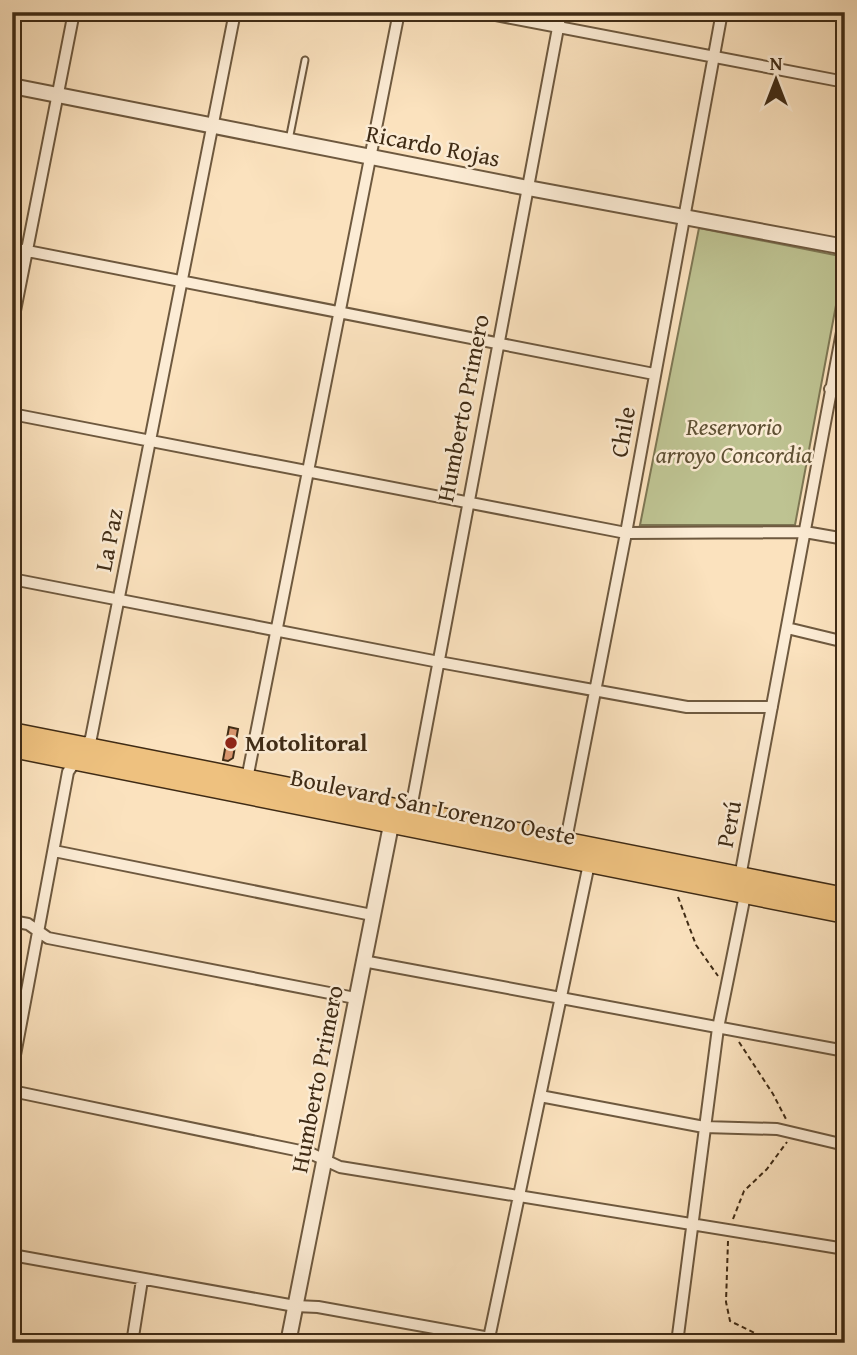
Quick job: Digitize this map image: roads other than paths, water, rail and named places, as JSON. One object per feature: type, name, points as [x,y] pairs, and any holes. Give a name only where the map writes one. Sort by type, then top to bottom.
[{"type":"main road","name":"Boulevard San Lorenzo Oeste","points":[[12,732],[82,753],[246,785],[406,810],[745,895],[845,914]]},
{"type":"main road","name":"Boulevard San Lorenzo Oeste","points":[[12,748],[82,753]]},
{"type":"main road","name":"Boulevard San Lorenzo Oeste","points":[[246,785],[391,825],[564,850]]},
{"type":"main road","name":"Boulevard San Lorenzo Oeste","points":[[591,856],[740,877],[845,897]]},
{"type":"street","points":[[12,326],[74,12]]},
{"type":"street","name":"La Paz","points":[[12,1071],[68,772],[91,738],[235,12]]},
{"type":"street","points":[[246,785],[399,12]]},
{"type":"street","points":[[480,12],[845,82]]},
{"type":"street","name":"Humberto Primero","points":[[406,810],[412,803],[561,12]]},
{"type":"street","name":"Chile","points":[[564,850],[626,534],[722,12]]},
{"type":"street","name":"Ricardo Rojas","points":[[12,86],[528,188],[844,245]]},
{"type":"street","points":[[12,248],[654,374]]},
{"type":"street","name":"Perú","points":[[677,1343],[718,1028],[745,895],[740,877],[845,316]]},
{"type":"street","points":[[830,390],[845,393]]},
{"type":"street","points":[[12,414],[626,534],[805,532],[845,540]]},
{"type":"street","points":[[12,579],[278,629],[439,663],[687,708],[772,707]]},
{"type":"street","points":[[787,628],[845,642]]},
{"type":"street","points":[[391,825],[406,810]]},
{"type":"street","name":"Humberto Primero","points":[[288,1343],[391,825]]},
{"type":"street","points":[[54,851],[372,915]]},
{"type":"street","points":[[488,1340],[591,856]]},
{"type":"street","points":[[12,921],[28,924],[48,938],[355,998]]},
{"type":"street","points":[[363,961],[845,1051]]},
{"type":"street","points":[[12,1091],[310,1153],[340,1167],[845,1249]]},
{"type":"street","points":[[540,1096],[704,1127],[777,1129],[845,1145]]},
{"type":"street","points":[[12,1255],[142,1280],[295,1306],[318,1307],[488,1340],[518,1343]]},
{"type":"street","points":[[132,1343],[142,1280]]},
{"type":"lane","points":[[289,140],[305,60]]},
{"type":"place","name":"Motolitoral","points":[[231,743]]},
{"type":"park label","name":"Reservorio arroyo Concordia","points":[[734,441]]}]
